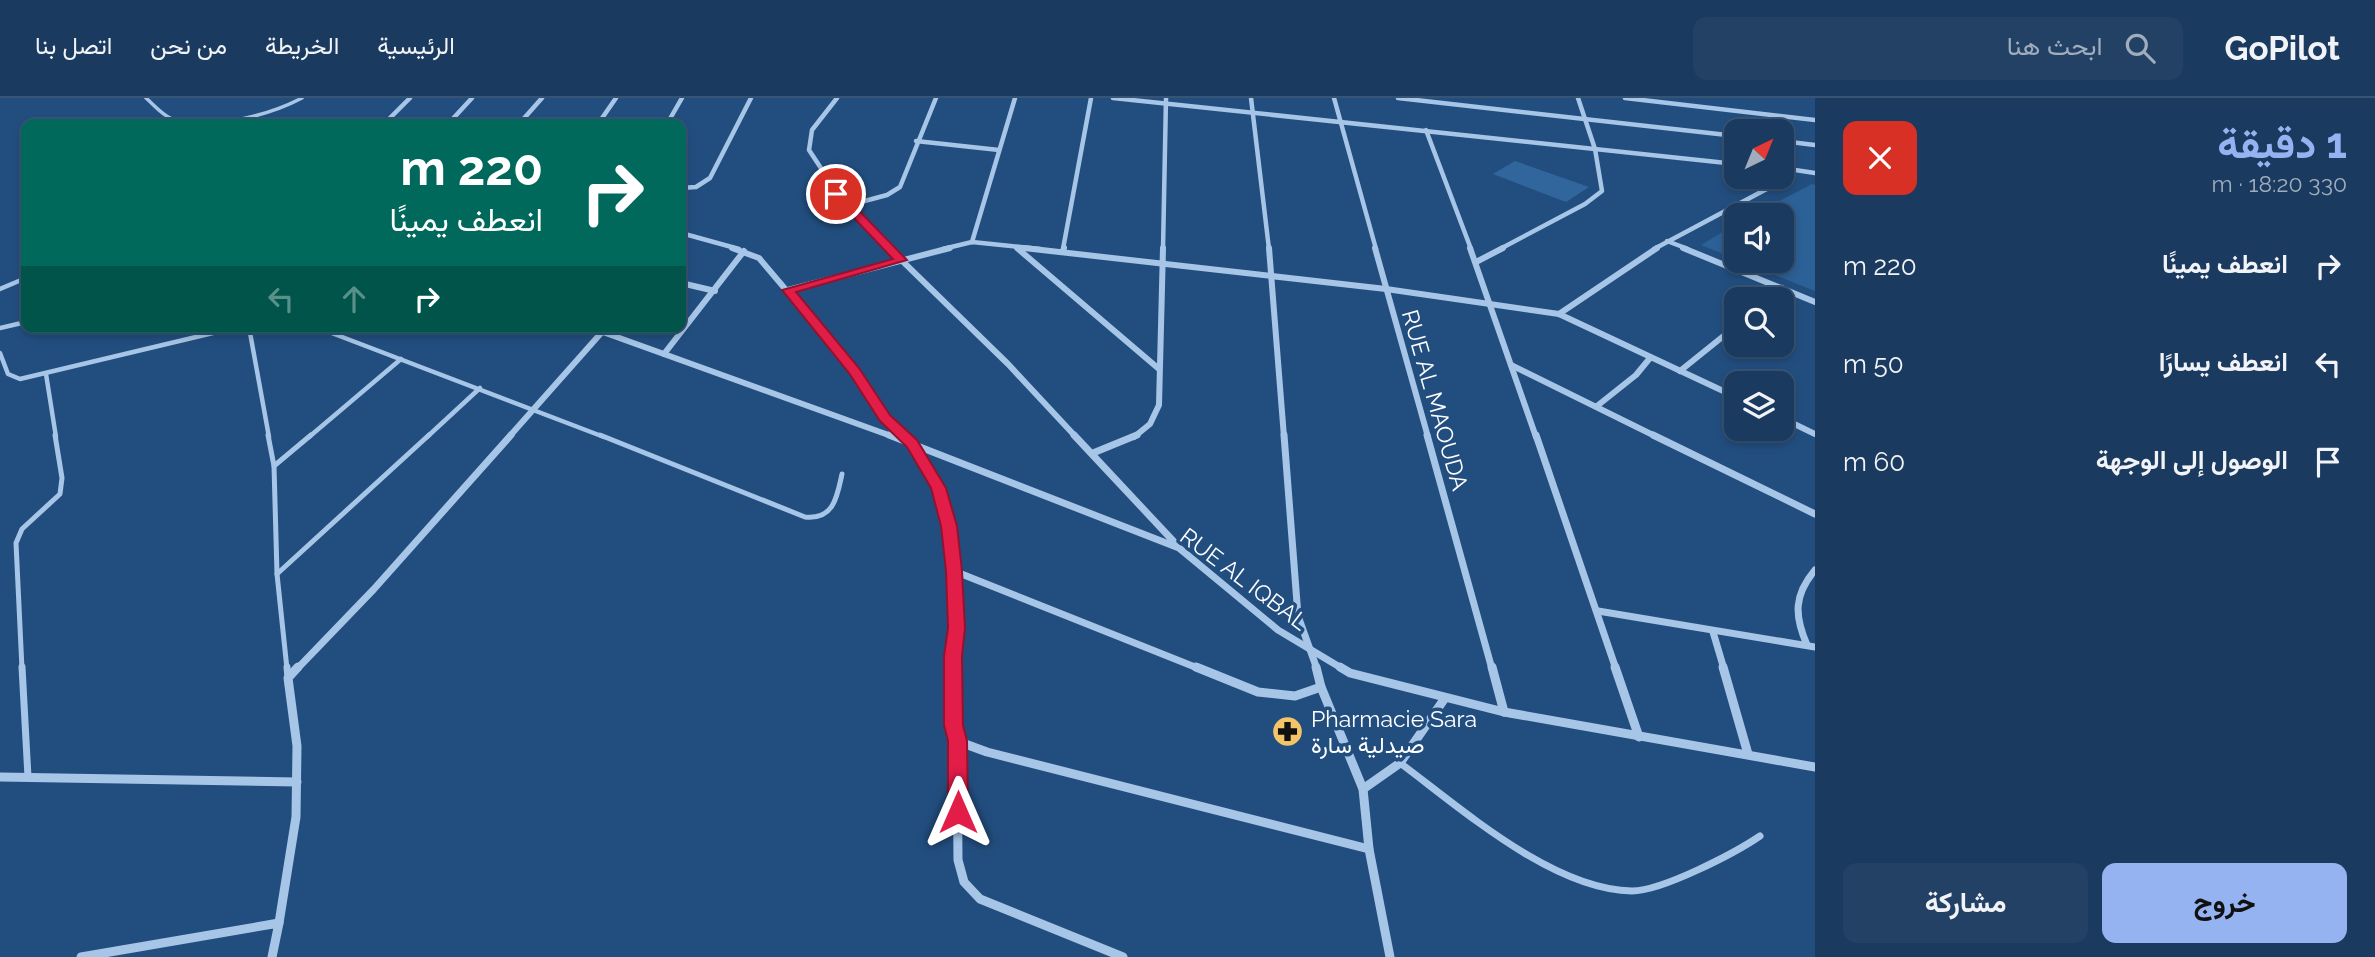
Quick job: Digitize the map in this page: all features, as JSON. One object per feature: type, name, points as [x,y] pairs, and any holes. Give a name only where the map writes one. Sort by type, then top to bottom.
[{"type":"street","points":[[389,119],[410,98]]},
{"type":"street","points":[[453,119],[472,98]]},
{"type":"street","points":[[523,119],[542,98]]},
{"type":"street","points":[[602,119],[617,98]]},
{"type":"street","points":[[670,119],[682,98]]},
{"type":"street","points":[[686,188],[696,187],[710,178],[751,98]]},
{"type":"street","points":[[837,98],[812,130],[809,150],[827,181],[846,206],[1008,363],[1179,548]]},
{"type":"street","points":[[846,206],[887,195],[900,187],[916,141],[936,98]]},
{"type":"street","points":[[972,242],[1015,98]]},
{"type":"street","points":[[1063,252],[1091,98]]},
{"type":"street","points":[[1113,98],[1166,101],[1253,113],[1724,163]]},
{"type":"street","points":[[1251,98],[1272,277],[1298,616],[1313,653],[1321,687],[1363,789],[1369,849],[1391,957]]},
{"type":"street","name":"RUE AL MAOUDA","points":[[1334,98],[1504,712]]},
{"type":"street","points":[[1398,98],[1724,135]]},
{"type":"street","points":[[1476,262],[1599,194],[1603,188],[1595,149],[1578,98]]},
{"type":"street","points":[[1625,98],[1815,120]]},
{"type":"street","points":[[1093,453],[1127,441],[1147,428],[1157,413],[1166,101]]},
{"type":"street","points":[[1426,130],[1491,304],[1639,737]]},
{"type":"street","points":[[916,141],[999,150]]},
{"type":"street","points":[[1794,142],[1815,145]]},
{"type":"street","points":[[1794,170],[1815,173]]},
{"type":"street","points":[[1559,314],[1668,241],[1766,189]]},
{"type":"street","points":[[686,234],[759,258],[789,290],[854,370],[885,418],[912,443],[939,488],[949,526],[954,571],[957,628],[953,656],[958,860],[961,878],[968,890],[980,899],[1123,957]]},
{"type":"street","points":[[1668,241],[1780,287]]},
{"type":"street","points":[[789,290],[972,242],[1385,289],[1559,314],[1724,391]]},
{"type":"street","points":[[1016,248],[1159,369]]},
{"type":"street","points":[[686,327],[744,251]]},
{"type":"street","points":[[686,283],[715,291]]},
{"type":"street","points":[[1794,293],[1815,302]]},
{"type":"street","points":[[272,957],[292,856],[297,782],[297,746],[288,678],[374,589],[601,333]]},
{"type":"street","name":"RUE AL IQBAL","points":[[605,333],[912,443],[1179,548],[1246,606],[1313,653],[1371,681],[1504,712],[1815,767]]},
{"type":"street","points":[[664,354],[681,333]]},
{"type":"street","points":[[1680,371],[1724,336]]},
{"type":"street","points":[[1597,406],[1636,375],[1650,358]]},
{"type":"street","points":[[1511,365],[1815,514]]},
{"type":"street","points":[[1794,424],[1815,434]]},
{"type":"street","points":[[1811,646],[1797,624],[1796,600],[1798,591],[1815,570]]},
{"type":"street","points":[[954,571],[1258,692],[1295,696],[1321,687]]},
{"type":"street","points":[[1598,611],[1811,646]]},
{"type":"street","points":[[1713,632],[1748,754]]},
{"type":"street","points":[[1363,789],[1401,763],[1445,698]]},
{"type":"street","points":[[957,741],[987,752],[1369,849]]},
{"type":"street","points":[[0,777],[297,782]]},
{"type":"street","points":[[81,957],[279,923]]},
{"type":"lane","points":[[146,98],[173,119]]},
{"type":"lane","points":[[217,119],[250,116],[302,98]]},
{"type":"lane","points":[[0,289],[21,280]]},
{"type":"lane","points":[[0,328],[21,324]]},
{"type":"lane","points":[[0,354],[8,374],[20,379],[213,333]]},
{"type":"lane","points":[[250,333],[274,466],[277,574],[288,678]]},
{"type":"lane","points":[[332,333],[533,408],[811,519],[824,517],[832,511],[842,474]]},
{"type":"lane","points":[[274,466],[401,359]]},
{"type":"lane","points":[[27,777],[16,543],[22,528],[60,494],[62,478],[46,374]]},
{"type":"lane","points":[[277,574],[480,388]]},
{"type":"lane","points":[[1401,763],[1550,867],[1593,884],[1632,892],[1681,876],[1746,847],[1760,836]]},
{"type":"shaded area","points":[[1812,184],[1815,185],[1815,291],[1770,273],[1794,273],[1794,203],[1776,203]]},
{"type":"shaded area","points":[[1724,231],[1724,254],[1701,245]]},
{"type":"building","points":[[1515,161],[1589,187],[1566,202],[1493,174]]},
{"type":"place","name":"Pharmacie Sara صيدلية سارة","points":[[1288,732]]},
{"type":"route","points":[[836,194],[901,260],[789,290],[854,370],[885,418],[912,443],[939,488],[949,526],[954,571],[957,628],[953,656],[954,733],[957,741],[958,812]]}]
